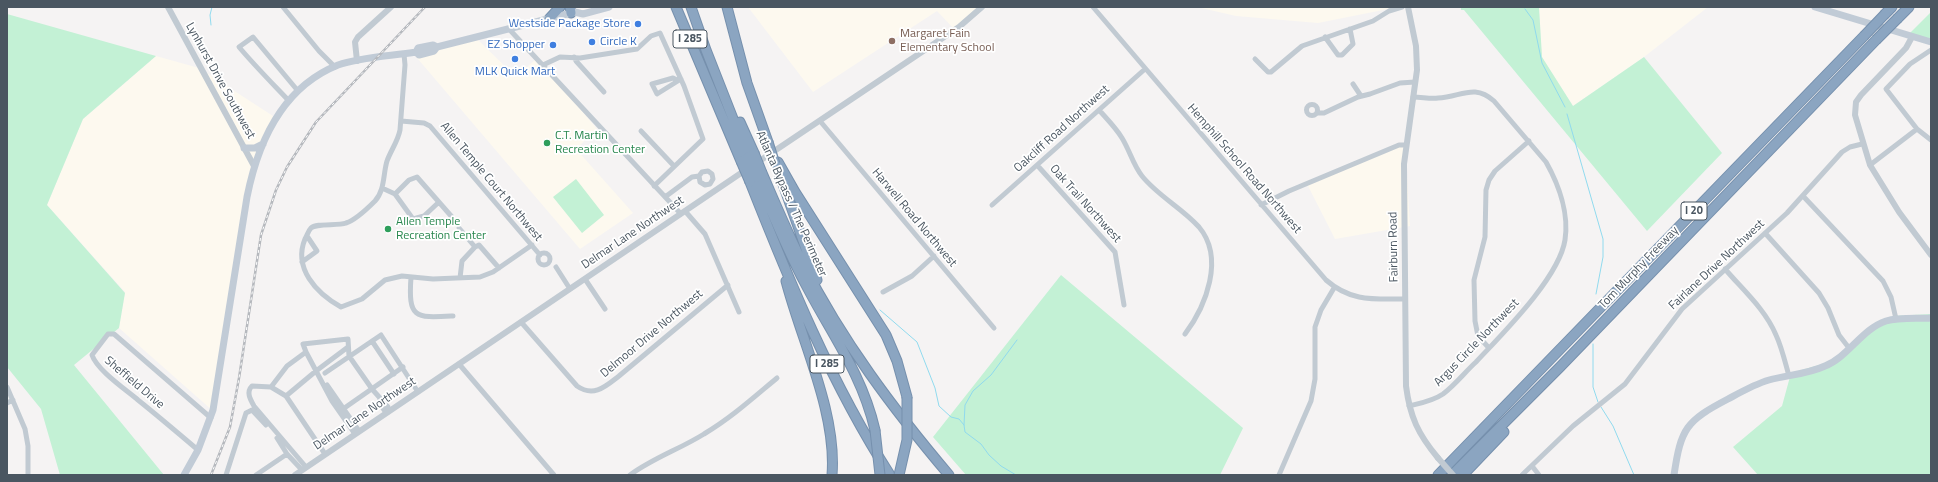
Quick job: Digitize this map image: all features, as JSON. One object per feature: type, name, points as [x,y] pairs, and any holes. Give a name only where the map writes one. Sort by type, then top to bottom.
[{"type":"highway","points":[[549,19],[560,7]]},
{"type":"highway","name":"Atlanta Bypass / The Perimeter","points":[[676,7],[748,157],[756,177],[832,317],[870,375],[950,475]]},
{"type":"highway","name":"Atlanta Bypass / The Perimeter","points":[[691,7],[756,177],[776,247],[817,344],[861,429],[890,475]]},
{"type":"highway","points":[[727,7],[747,83],[777,163],[804,247],[832,317]]},
{"type":"highway","name":"Tom Murphy Freeway","points":[[1438,475],[1892,7]]},
{"type":"highway","name":"Tom Murphy Freeway","points":[[1453,475],[1560,367],[1908,7]]},
{"type":"highway","points":[[777,163],[886,335],[897,361],[907,397],[907,440],[899,475]]},
{"type":"highway","points":[[756,177],[793,260],[854,369],[868,402],[875,430],[880,475]]},
{"type":"highway","points":[[776,247],[828,420],[832,446],[832,475]]},
{"type":"highway","points":[[1462,475],[1491,446],[1560,367]]},
{"type":"main road","points":[[184,475],[198,450],[211,418],[247,197],[254,166],[276,117],[288,101],[309,81],[336,67],[357,61],[416,52],[419,55],[434,51],[437,47],[549,19],[574,9],[582,14],[609,7]]},
{"type":"main road","points":[[1815,7],[1931,42]]},
{"type":"main road","points":[[244,148],[255,148],[263,144]]},
{"type":"main road","points":[[1674,475],[1681,441],[1688,426],[1696,416],[1752,386],[1826,366],[1876,326],[1896,319],[1931,318]]},
{"type":"street","name":"Lynhurst Drive Southwest","points":[[168,7],[254,166]]},
{"type":"street","points":[[283,7],[319,51],[336,67]]},
{"type":"street","points":[[357,61],[355,42],[358,37],[391,7]]},
{"type":"street","name":"Delmar Lane Northwest","points":[[294,475],[959,27],[982,7]]},
{"type":"street","name":"Hemphill School Road Northwest","points":[[1093,7],[1261,205],[1334,288],[1361,298],[1405,299]]},
{"type":"street","points":[[1255,59],[1268,72],[1270,72],[1302,46],[1373,21],[1389,11],[1402,7]]},
{"type":"street","name":"Fairburn Road","points":[[1408,7],[1416,46],[1415,82],[1406,145],[1404,184],[1406,386],[1409,406],[1420,434],[1453,475]]},
{"type":"street","points":[[509,29],[544,65],[654,186],[705,234],[739,312]]},
{"type":"street","points":[[1325,37],[1338,55],[1342,55],[1353,44],[1350,29]]},
{"type":"street","points":[[544,65],[560,57],[598,56],[637,49],[651,36],[660,34],[703,139],[654,186]]},
{"type":"street","points":[[288,101],[271,81],[262,75],[239,47],[253,37],[298,91]]},
{"type":"street","points":[[1912,37],[1906,48],[1856,102],[1855,115],[1862,144],[1870,165],[1899,212],[1931,255]]},
{"type":"street","points":[[1931,50],[1910,64],[1886,89],[1917,129],[1931,140]]},
{"type":"street","points":[[404,54],[405,65],[401,121],[398,137],[387,160],[382,188],[375,200],[348,222],[338,225],[315,226],[310,229],[301,255],[304,273],[328,300],[341,307],[362,300],[385,280],[402,276],[433,279],[480,277],[499,268],[532,245]]},
{"type":"street","points":[[574,57],[604,92]]},
{"type":"street","name":"Oakcliff Road Northwest","points":[[992,205],[1145,69]]},
{"type":"street","points":[[1317,113],[1324,112],[1361,96],[1400,83],[1415,82]]},
{"type":"street","points":[[1353,84],[1361,96]]},
{"type":"street","name":"Argus Circle Northwest","points":[[1409,406],[1429,401],[1444,393],[1488,348],[1521,313],[1552,272],[1565,242],[1565,216],[1556,182],[1546,162],[1494,101],[1484,93],[1469,91],[1438,98],[1413,97]]},
{"type":"street","points":[[1099,110],[1122,138],[1141,176],[1193,221],[1207,240],[1211,254],[1211,272],[1203,304],[1195,320],[1185,334]]},
{"type":"street","name":"Allen Temple Court Northwest","points":[[401,121],[424,123],[430,126],[540,255]]},
{"type":"street","name":"Harwell Road Northwest","points":[[820,121],[994,328]]},
{"type":"street","points":[[1870,165],[1917,129]]},
{"type":"street","points":[[641,131],[674,166]]},
{"type":"street","points":[[1488,348],[1478,336],[1475,321],[1474,280],[1485,237],[1486,190],[1489,180],[1495,171],[1529,141]]},
{"type":"street","name":"Fairlane Drive Northwest","points":[[1522,475],[1573,426],[1625,384],[1682,309],[1804,196],[1842,152],[1850,147],[1862,144]]},
{"type":"street","points":[[1261,205],[1289,191],[1398,145],[1406,145]]},
{"type":"street","name":"Oak Trail Northwest","points":[[1037,165],[1115,252],[1124,305]]},
{"type":"street","points":[[665,197],[692,177],[699,176]]},
{"type":"street","points":[[395,194],[408,180],[417,177],[452,217]]},
{"type":"street","points":[[382,188],[395,194],[413,220],[424,216],[439,202]]},
{"type":"street","points":[[1804,196],[1883,281],[1891,297],[1896,319]]},
{"type":"street","points":[[459,228],[475,247]]},
{"type":"street","points":[[1765,233],[1819,293],[1828,308],[1839,335],[1850,348]]},
{"type":"street","points":[[302,262],[317,251],[307,236]]},
{"type":"street","points":[[460,278],[462,261],[475,247],[479,245],[499,268]]},
{"type":"street","points":[[883,292],[912,276],[934,256]]},
{"type":"street","points":[[556,267],[570,289]]},
{"type":"street","points":[[1725,269],[1758,306],[1770,323],[1781,345],[1789,376]]},
{"type":"street","points":[[411,277],[411,305],[419,316],[453,316]]},
{"type":"street","points":[[585,279],[605,309]]},
{"type":"street","name":"Delmoor Drive Northwest","points":[[522,322],[577,386],[586,391],[596,391],[604,388],[619,376],[728,285]]},
{"type":"street","points":[[1279,475],[1311,401],[1315,379],[1315,328],[1321,310],[1334,288]]},
{"type":"street","name":"Sheffield Drive","points":[[198,450],[131,394],[119,386],[114,379],[94,362],[92,355],[108,334],[114,334],[211,418]]},
{"type":"street","points":[[325,373],[381,335],[418,392]]},
{"type":"street","points":[[357,433],[332,401],[303,344],[348,339],[349,356],[380,399],[379,402],[384,410],[388,412]]},
{"type":"street","points":[[372,341],[394,374]]},
{"type":"street","points":[[286,396],[316,371],[348,348]]},
{"type":"street","points":[[272,387],[287,366],[306,352]]},
{"type":"street","points":[[459,364],[554,475]]},
{"type":"street","points":[[343,409],[403,367]]},
{"type":"street","points":[[630,475],[661,455],[703,435],[728,419],[777,378]]},
{"type":"street","points":[[328,385],[357,433]]},
{"type":"street","points":[[304,469],[251,401],[249,391],[252,386],[272,387],[286,396],[325,454]]},
{"type":"street","points":[[7,387],[25,429],[28,446],[28,475]]},
{"type":"street","points":[[7,403],[13,400]]},
{"type":"street","points":[[226,475],[248,410],[252,410],[274,434],[287,454],[304,469]]},
{"type":"street","points":[[256,475],[287,454]]},
{"type":"street","points":[[1532,466],[1539,475]]},
{"type":"shaded area","points":[[748,7],[986,7],[956,31],[937,11],[813,92]]},
{"type":"shaded area","points":[[1197,7],[1398,7],[1318,23],[1236,16]]},
{"type":"shaded area","points":[[1539,7],[1708,7],[1644,57],[1573,106],[1542,57]]},
{"type":"shaded area","points":[[475,37],[516,77],[537,58],[597,129],[576,149],[633,213],[580,249],[412,52]]},
{"type":"shaded area","points":[[156,56],[199,68],[273,116],[248,188],[213,411],[119,328],[125,292],[47,205],[83,119]]},
{"type":"shaded area","points":[[1405,143],[1410,226],[1335,239],[1306,182]]},
{"type":"green space","points":[[1461,7],[1539,7],[1542,57],[1573,106],[1644,57],[1722,153],[1647,231],[1464,10],[1461,10]]},
{"type":"green space","points":[[1931,12],[1931,43],[1907,36]]},
{"type":"green space","points":[[7,14],[156,56],[83,119],[47,205],[125,293],[119,328],[74,365],[164,475],[60,475],[41,409],[7,367]]},
{"type":"green space","points":[[576,179],[604,215],[582,233],[553,197]]},
{"type":"green space","points":[[1061,275],[1243,428],[1220,475],[966,475],[933,437]]},
{"type":"green space","points":[[1931,314],[1931,475],[1758,475],[1733,447],[1782,406],[1791,373],[1833,361],[1856,341],[1893,316]]},
{"type":"waterway","points":[[211,25],[210,15],[212,7]]},
{"type":"waterway","points":[[1525,9],[1533,20],[1542,63],[1565,107]]},
{"type":"waterway","points":[[1567,114],[1603,239],[1603,257],[1596,294]]},
{"type":"waterway","points":[[880,310],[917,342],[935,388],[939,406],[951,417],[959,419],[964,425]]},
{"type":"waterway","points":[[1016,475],[1001,466],[989,455],[981,444],[965,432],[964,425],[965,405],[973,391],[991,375],[1017,340]]},
{"type":"waterway","points":[[1593,344],[1593,387],[1598,402]]},
{"type":"waterway","points":[[1601,407],[1613,426],[1634,475]]},
{"type":"railway","points":[[211,475],[230,427],[261,235],[276,190],[287,167],[316,122],[425,7]]},
{"type":"place","name":"Westside Package Store","points":[[638,24]]},
{"type":"place","name":"Margaret Fain Elementary School","points":[[892,41]]},
{"type":"place","name":"Circle K","points":[[592,42]]},
{"type":"place","name":"EZ Shopper","points":[[553,45]]},
{"type":"place","name":"MLK Quick Mart","points":[[515,59]]},
{"type":"place","name":"C.T. Martin Recreation Center","points":[[547,143]]},
{"type":"place","name":"Allen Temple Recreation Center","points":[[388,229]]}]
